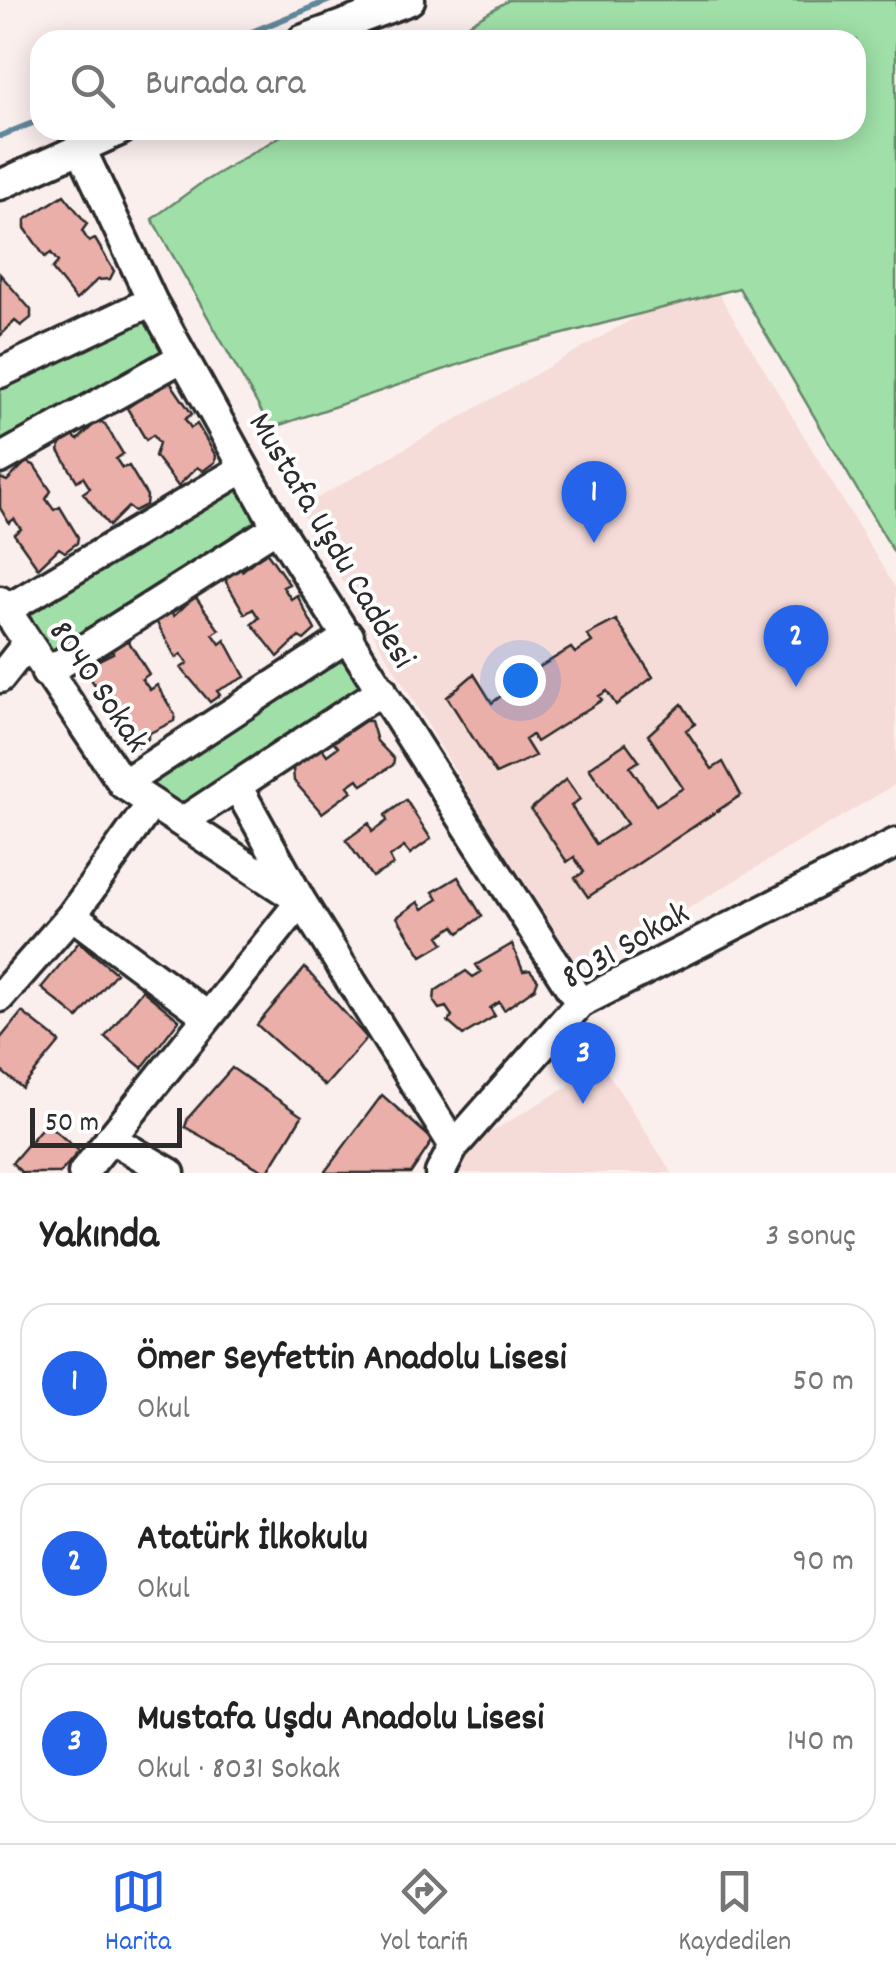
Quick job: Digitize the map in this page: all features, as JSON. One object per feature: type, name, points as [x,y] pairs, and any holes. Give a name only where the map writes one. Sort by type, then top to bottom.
[{"type":"street","points":[[329,30],[410,0]]},
{"type":"street","points":[[0,185],[102,140]]},
{"type":"street","name":"Mustafa Uşdu Caddesi","points":[[82,151],[152,301],[277,527],[580,1003]]},
{"type":"street","points":[[0,373],[152,301]]},
{"type":"street","points":[[0,459],[183,357]]},
{"type":"street","points":[[3,605],[244,468]]},
{"type":"street","points":[[46,672],[277,527]]},
{"type":"street","name":"8040 Sokak","points":[[3,605],[123,784],[301,901]]},
{"type":"street","points":[[123,784],[348,636]]},
{"type":"street","points":[[0,678],[28,644]]},
{"type":"street","points":[[182,822],[382,690]]},
{"type":"street","points":[[237,786],[301,901],[454,1146]]},
{"type":"street","points":[[1,994],[72,915],[152,803]]},
{"type":"street","name":"8031 Sokak","points":[[440,1173],[454,1146],[580,1003],[896,843]]},
{"type":"street","points":[[83,1173],[301,901]]},
{"type":"street","points":[[72,915],[207,1016]]},
{"type":"street","points":[[110,1138],[170,1173]]},
{"type":"shaded area","points":[[708,276],[896,589],[896,784],[582,972],[484,819],[303,516],[314,500]]},
{"type":"shaded area","points":[[603,1065],[672,1173],[458,1173],[474,1142]]},
{"type":"green space","points":[[509,0],[896,0],[896,556],[739,288],[502,350],[271,428],[152,219],[200,184],[274,140],[866,140],[866,30],[459,30]]},
{"type":"green space","points":[[150,312],[170,354],[0,448],[0,383]]},
{"type":"green space","points":[[243,482],[270,527],[48,657],[21,612]]},
{"type":"green space","points":[[346,650],[370,688],[183,809],[141,783]]},
{"type":"building","points":[[64,195],[87,224],[82,231],[89,242],[95,239],[114,271],[110,279],[97,280],[76,300],[52,269],[58,262],[51,253],[45,257],[25,228],[25,220]]},
{"type":"building","points":[[0,274],[31,310],[31,318],[21,326],[15,321],[0,336]]},
{"type":"building","points":[[168,379],[192,414],[185,419],[191,428],[197,424],[216,456],[215,462],[203,471],[197,467],[178,486],[155,456],[159,443],[153,435],[146,440],[127,408]]},
{"type":"building","points":[[97,421],[105,424],[123,454],[116,459],[122,468],[129,466],[147,496],[146,505],[134,511],[128,507],[109,526],[83,493],[90,488],[83,477],[77,481],[59,451],[60,444],[73,436],[78,440]]},
{"type":"building","points":[[26,462],[34,465],[51,491],[46,499],[54,510],[60,507],[78,537],[77,543],[65,552],[59,548],[38,568],[14,534],[21,529],[14,519],[9,523],[0,508],[0,478],[7,481]]},
{"type":"building","points":[[266,551],[289,584],[283,587],[291,599],[297,595],[315,630],[304,640],[299,637],[278,657],[252,624],[259,618],[253,609],[245,614],[226,582],[227,576],[240,567],[242,571]]},
{"type":"building","points":[[195,596],[219,630],[213,634],[220,644],[225,640],[245,677],[217,691],[220,695],[210,702],[181,668],[188,663],[181,654],[176,658],[156,621],[170,611],[174,616]]},
{"type":"building","points":[[616,620],[653,677],[616,705],[607,691],[599,696],[602,700],[536,742],[532,735],[525,740],[535,756],[496,774],[447,697],[474,674],[492,703],[533,671],[571,648],[575,653],[592,642],[587,635]]},
{"type":"building","points":[[123,641],[129,642],[149,674],[142,679],[150,690],[157,685],[175,715],[174,721],[148,734],[148,739],[138,747],[112,714],[120,708],[112,697],[106,701],[86,672],[87,666],[113,653],[111,649]]},
{"type":"building","points":[[682,704],[695,724],[686,730],[712,769],[723,762],[741,795],[588,897],[575,878],[584,872],[574,857],[567,862],[531,809],[566,779],[580,799],[571,806],[596,844],[627,824],[589,768],[626,743],[639,761],[630,767],[656,805],[683,788],[648,735]]},
{"type":"building","points":[[371,721],[377,741],[394,759],[393,765],[362,785],[358,779],[348,786],[352,791],[322,813],[294,781],[293,768],[322,748],[327,755],[338,747],[334,742]]},
{"type":"building","points":[[406,800],[431,839],[410,854],[404,847],[390,857],[393,865],[372,877],[346,840],[369,823],[372,832],[387,821],[385,815]]},
{"type":"building","points":[[458,877],[482,916],[459,933],[454,926],[439,936],[444,943],[422,956],[397,917],[418,902],[423,909],[438,899],[433,892]]},
{"type":"building","points":[[79,942],[116,973],[78,1018],[41,988]]},
{"type":"building","points":[[512,944],[523,971],[530,970],[538,980],[535,988],[504,1010],[499,1002],[490,1008],[495,1016],[463,1035],[448,1022],[452,1016],[446,1007],[439,1009],[434,1002],[435,991],[466,971],[473,977],[481,972],[476,965]]},
{"type":"building","points":[[305,968],[367,1038],[325,1086],[257,1025]]},
{"type":"building","points":[[142,990],[179,1020],[142,1068],[105,1037]]},
{"type":"building","points":[[22,1012],[60,1042],[22,1088],[0,1070],[0,1039]]},
{"type":"building","points":[[232,1068],[302,1116],[267,1173],[185,1127],[188,1118]]},
{"type":"building","points":[[382,1095],[433,1140],[411,1173],[324,1173]]},
{"type":"building","points":[[46,1123],[79,1151],[60,1173],[22,1173],[12,1163]]},
{"type":"waterway","points":[[256,30],[330,0]]},
{"type":"waterway","points":[[0,136],[30,124]]},
{"type":"place","name":"Ömer Seyfettin Anadolu Lisesi","points":[[594,543]]},
{"type":"place","name":"Atatürk İlkokulu","points":[[796,687]]},
{"type":"place","name":"Mustafa Uşdu Anadolu Lisesi","points":[[583,1104]]}]
